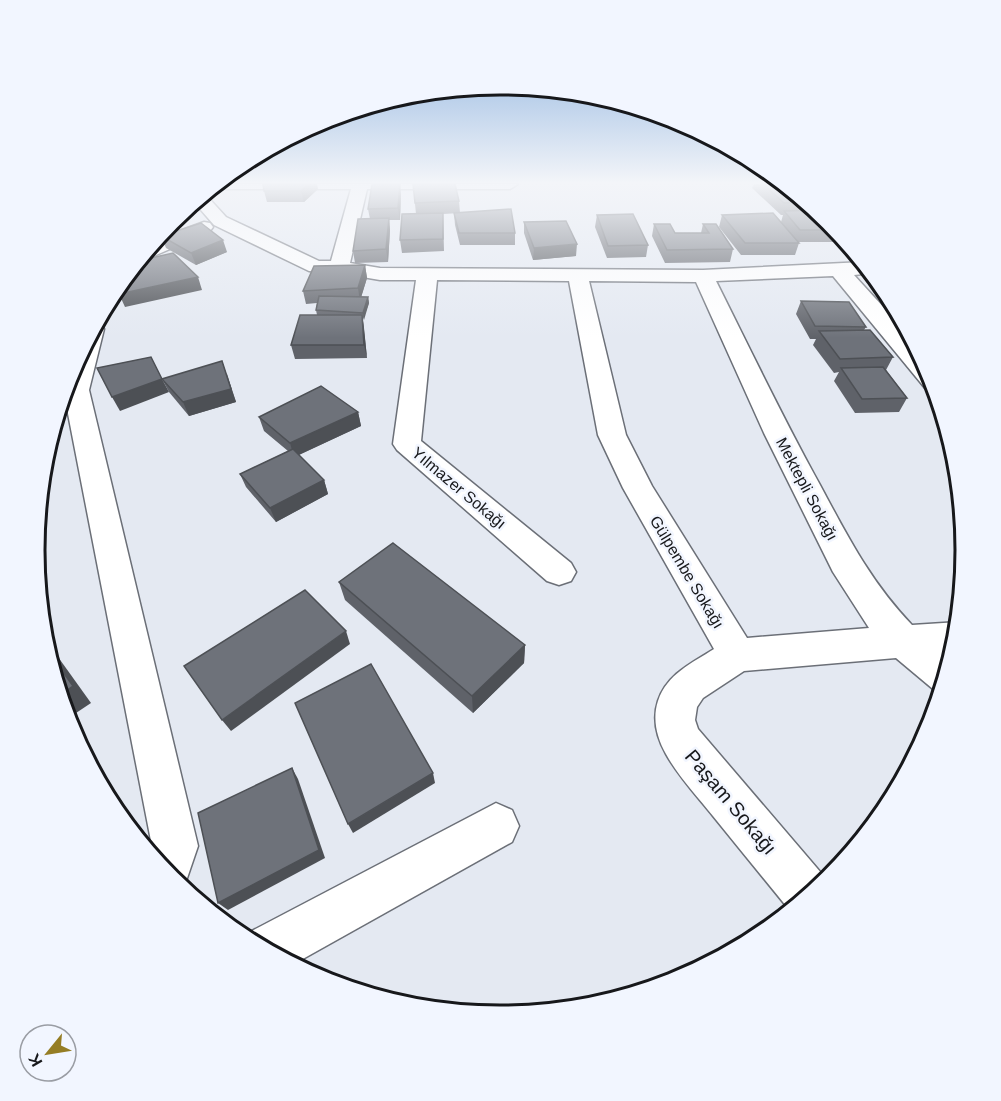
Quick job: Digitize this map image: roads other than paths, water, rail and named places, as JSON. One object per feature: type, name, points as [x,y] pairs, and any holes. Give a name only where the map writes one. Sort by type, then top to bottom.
[{"type":"street","points":[[164,244],[184,235]]},
{"type":"street","points":[[250,235],[316,267],[339,267],[380,274],[703,276],[858,269]]},
{"type":"street","points":[[339,267],[347,235]]},
{"type":"street","points":[[839,270],[913,358]]},
{"type":"street","name":"Yılmazer Sokağı","points":[[427,275],[407,444],[559,572]]},
{"type":"street","name":"Gülpembe Sokağı","points":[[578,276],[612,435],[638,488],[736,655]]},
{"type":"street","name":"Mektepli Sokağı","points":[[703,276],[778,433],[850,572],[874,609],[904,642],[939,671]]},
{"type":"street","points":[[72,398],[175,846],[169,864]]},
{"type":"street","points":[[736,655],[947,638]]},
{"type":"street","name":"Paşam Sokağı","points":[[736,655],[689,686],[678,701],[675,720],[680,739],[698,764],[805,890]]},
{"type":"street","points":[[275,946],[496,826]]}]
